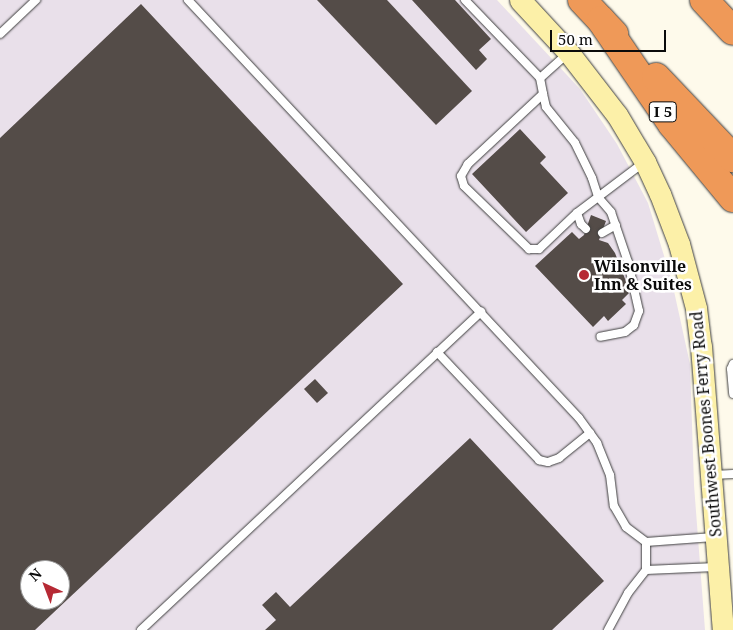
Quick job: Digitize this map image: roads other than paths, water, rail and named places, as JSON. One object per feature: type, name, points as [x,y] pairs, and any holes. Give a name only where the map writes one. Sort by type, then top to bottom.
[{"type":"highway","name":"I 5","points":[[582,0],[733,158]]},
{"type":"highway","points":[[704,0],[733,31]]},
{"type":"highway","name":"I 5","points":[[601,20],[672,124],[733,198]]},
{"type":"street","name":"Southwest Boones Ferry Road","points":[[520,0],[569,53],[617,115],[645,162],[672,224],[696,308],[702,346],[723,630]]},
{"type":"lane","points":[[0,34],[36,0]]},
{"type":"lane","points":[[188,0],[480,312],[590,433],[597,443],[610,475],[614,506],[626,528],[646,542],[716,537]]},
{"type":"lane","points":[[465,0],[540,78],[546,106],[575,143],[592,178],[598,197],[611,212],[639,311],[634,325],[625,332],[600,337]]},
{"type":"lane","points":[[540,78],[569,53]]},
{"type":"lane","points":[[543,94],[468,164],[462,176],[464,186],[529,249],[539,249],[577,214],[645,162]]},
{"type":"lane","points":[[577,214],[581,224],[586,228]]},
{"type":"lane","points":[[602,233],[616,225]]},
{"type":"lane","points":[[141,630],[480,312]]},
{"type":"lane","points":[[438,352],[539,460],[548,462],[559,458],[590,433]]},
{"type":"lane","points":[[733,364],[731,368],[733,394]]},
{"type":"lane","points":[[712,475],[733,474]]},
{"type":"lane","points":[[608,630],[628,593],[646,570],[646,542]]},
{"type":"lane","points":[[646,570],[718,567]]},
{"type":"place","name":"Wilsonville Inn & Suites","points":[[584,275]]}]
